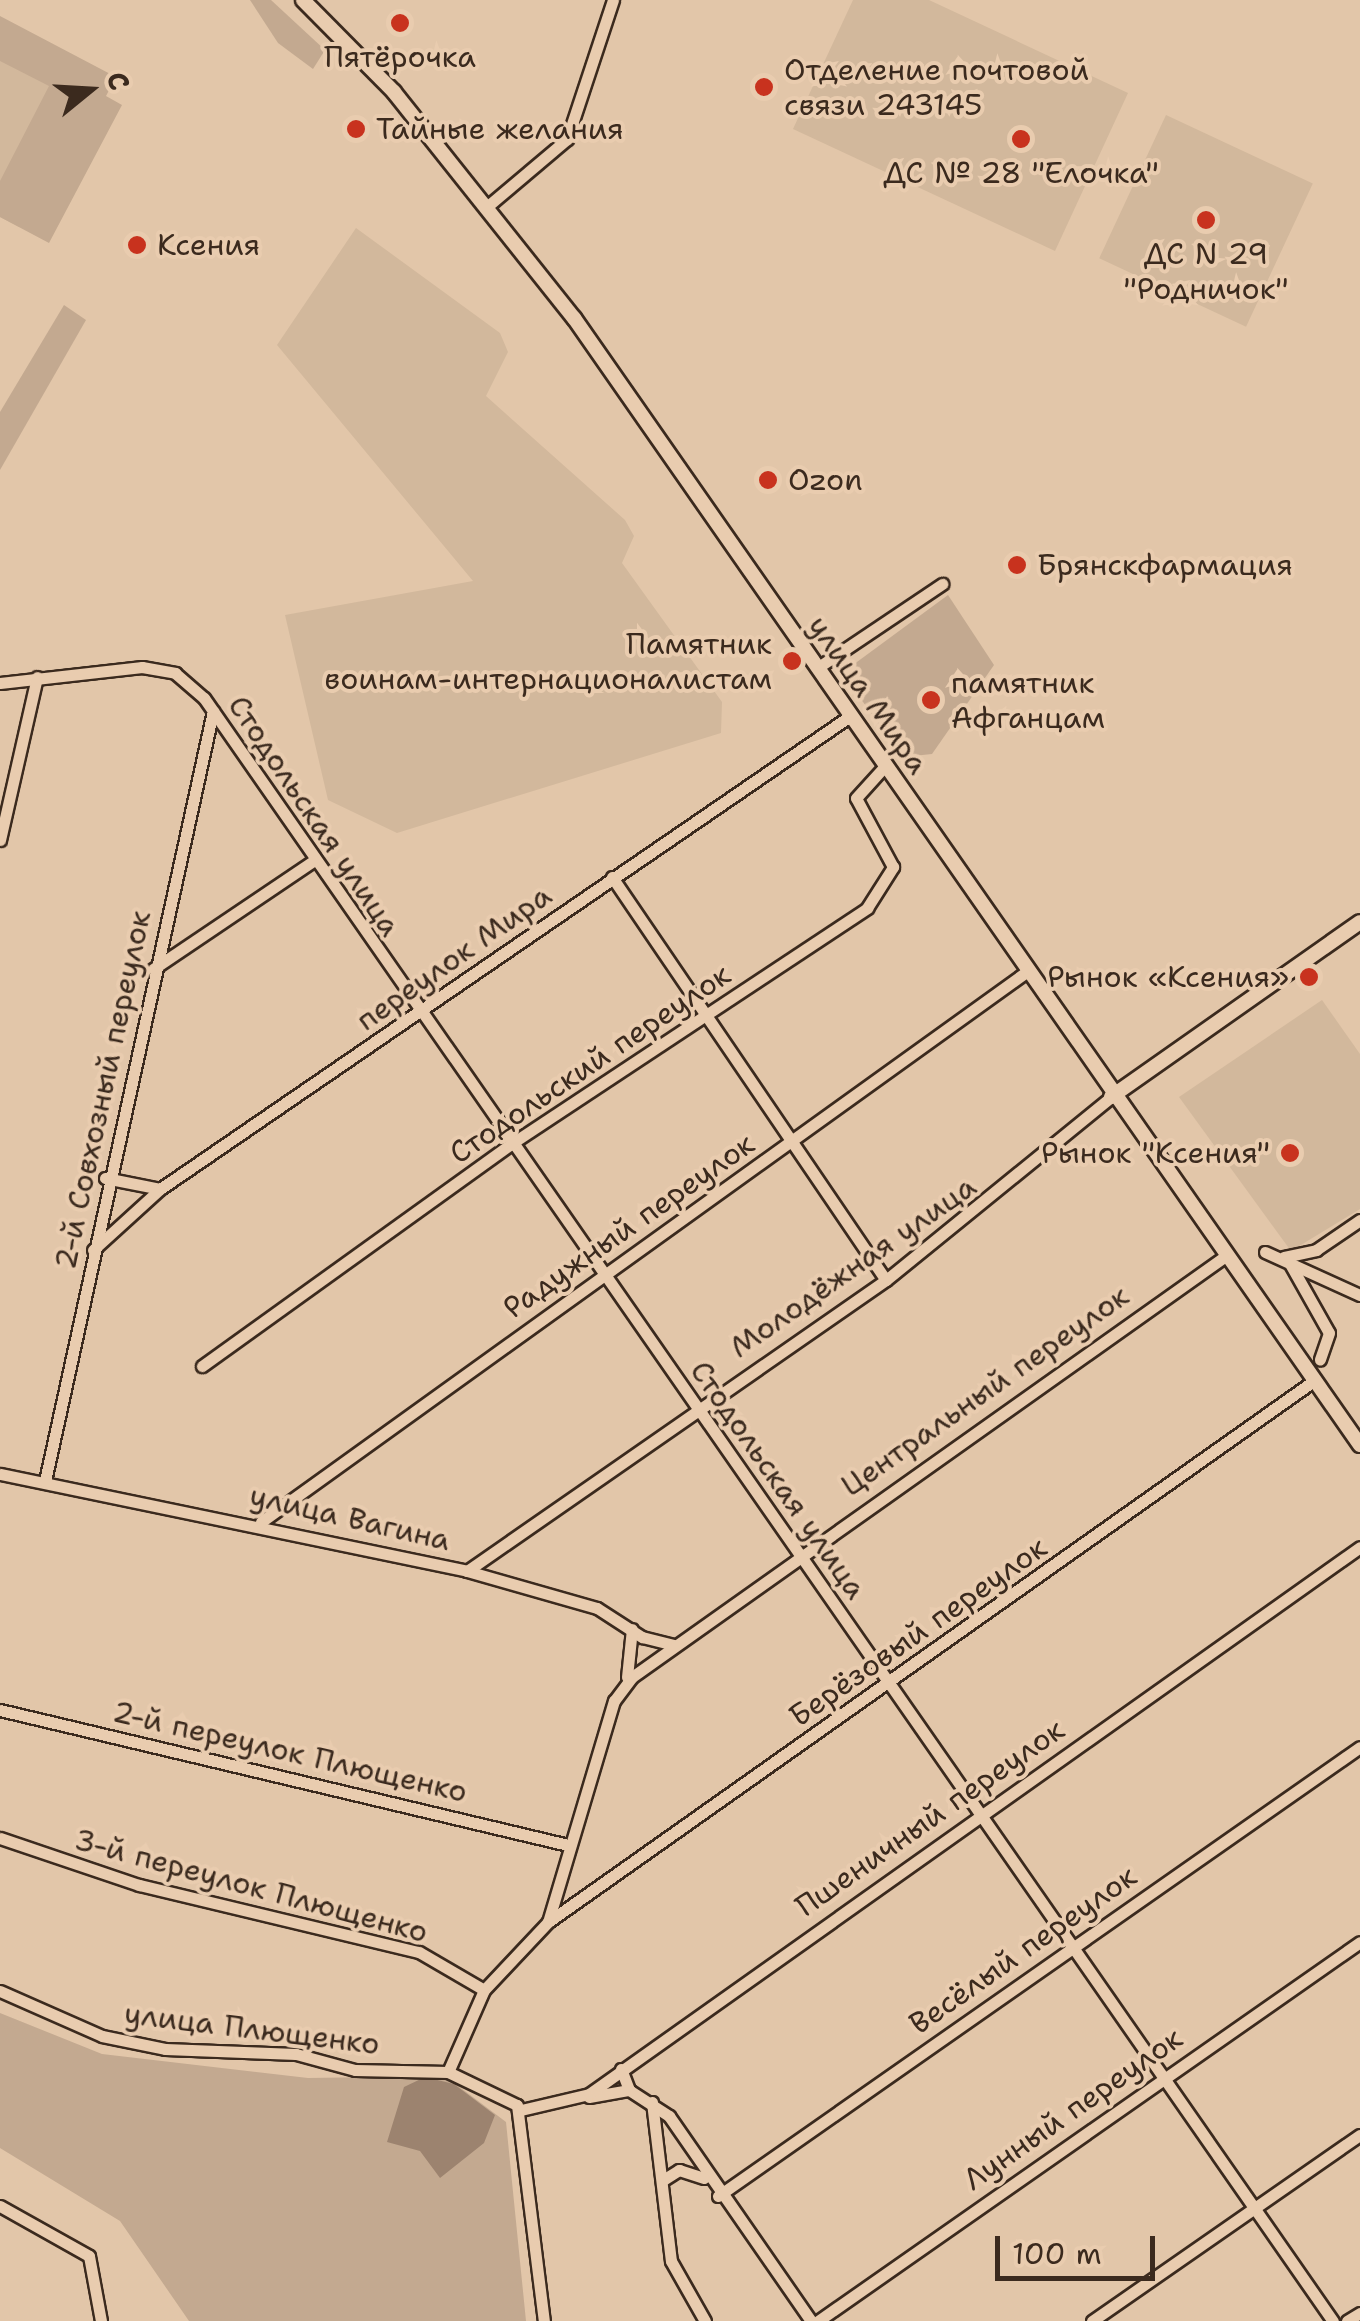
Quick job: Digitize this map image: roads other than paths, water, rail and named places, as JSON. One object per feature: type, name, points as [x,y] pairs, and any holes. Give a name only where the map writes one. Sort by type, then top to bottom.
[{"type":"main road","name":"улица Мира","points":[[303,0],[489,205],[817,668],[1111,1098],[1360,1446]]},
{"type":"main road","points":[[1111,1098],[1360,922]]},
{"type":"street","points":[[489,205],[567,139],[613,0]]},
{"type":"street","points":[[817,668],[942,584]]},
{"type":"street","name":"Стодольская улица","points":[[38,677],[175,673],[214,712],[313,861],[1333,2321]]},
{"type":"street","points":[[0,683],[38,677],[0,840]]},
{"type":"street","name":"2-й Совхозный переулок","points":[[45,1481],[94,1250],[105,1178],[214,712]]},
{"type":"street","name":"переулок Мира","points":[[94,1250],[160,1189],[850,716]]},
{"type":"street","name":"Стодольский переулок","points":[[202,1366],[512,1144],[708,1014],[883,891],[894,867],[856,798],[885,766]]},
{"type":"street","points":[[154,969],[313,861]]},
{"type":"street","points":[[612,877],[795,1140],[886,1280]]},
{"type":"street","name":"Радужный переулок","points":[[261,1522],[1026,972]]},
{"type":"street","name":"Молодёжная улица","points":[[468,1570],[697,1407],[886,1280],[1111,1098]]},
{"type":"street","points":[[105,1178],[160,1189]]},
{"type":"street","points":[[1285,1260],[1316,1250],[1360,1220]]},
{"type":"street","points":[[1266,1252],[1360,1294]]},
{"type":"street","name":"Центральный переулок","points":[[621,1690],[798,1552],[1227,1255]]},
{"type":"street","points":[[1285,1260],[1330,1333],[1320,1358]]},
{"type":"street","name":"Берёзовый переулок","points":[[548,1922],[889,1685],[1315,1380]]},
{"type":"street","name":"улица Вагина","points":[[0,1474],[261,1522],[468,1570],[597,1608],[674,1645]]},
{"type":"street","name":"Пшеничный переулок","points":[[521,2110],[574,2100],[621,2070],[1360,1547]]},
{"type":"street","points":[[448,2072],[484,1990],[548,1922],[568,1845],[633,1663],[632,1628]]},
{"type":"street","name":"2-й переулок Плющенко","points":[[0,1710],[568,1845]]},
{"type":"street","name":"Весёлый переулок","points":[[718,2196],[1072,1945],[1360,1748]]},
{"type":"street","name":"3-й переулок Плющенко","points":[[0,1838],[139,1885],[419,1952],[484,1990]]},
{"type":"street","name":"Лунный переулок","points":[[815,2321],[1162,2076],[1360,1942]]},
{"type":"street","name":"улица Плющенко","points":[[0,1991],[102,2036],[165,2049],[448,2072],[521,2110]]},
{"type":"street","points":[[621,2070],[629,2090]]},
{"type":"street","points":[[574,2100],[629,2090],[650,2098],[704,2178],[815,2321]]},
{"type":"street","points":[[650,2098],[670,2262],[704,2321]]},
{"type":"street","points":[[521,2110],[544,2321]]},
{"type":"street","points":[[1092,2321],[1360,2134]]},
{"type":"street","points":[[663,2180],[679,2170],[704,2178]]},
{"type":"street","points":[[0,2206],[88,2256],[100,2321]]},
{"type":"street","points":[[1348,2321],[1360,2312]]},
{"type":"place","name":"Пятёрочка","points":[[400,23]]},
{"type":"place","name":"Отделение почтовой связи 243145","points":[[764,87]]},
{"type":"place","name":"Тайные желания","points":[[356,129]]},
{"type":"place","name":"ДС № 28 \"Елочка\"","points":[[1021,139]]},
{"type":"place","name":"ДС N 29 \"Родничок\"","points":[[1206,220]]},
{"type":"place","name":"Ксения","points":[[137,245]]},
{"type":"place","name":"Ozon","points":[[768,480]]},
{"type":"place","name":"Брянскфармация","points":[[1017,565]]},
{"type":"place","name":"Памятник воинам‐интернационалистам","points":[[792,661]]},
{"type":"place","name":"памятник Афганцам","points":[[931,700]]},
{"type":"place","name":"Рынок «Ксения»","points":[[1309,977]]},
{"type":"place","name":"Рынок \"Ксения\"","points":[[1290,1153]]}]
